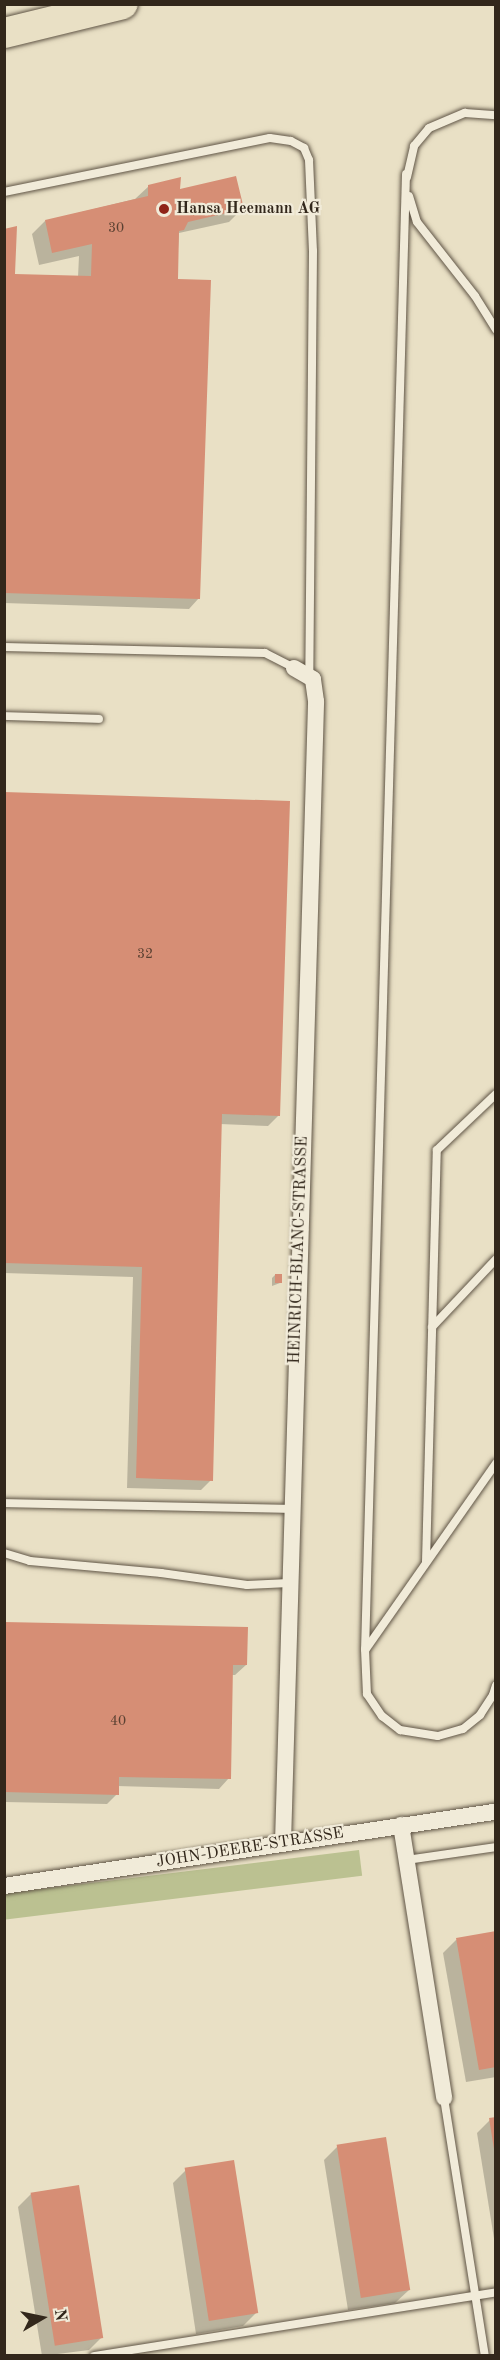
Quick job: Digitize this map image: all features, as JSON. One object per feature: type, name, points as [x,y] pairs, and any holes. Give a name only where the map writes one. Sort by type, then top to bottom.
[{"type":"highway","points":[[4,33],[123,4]]},
{"type":"street","name":"HEINRICH-BLANC-STRASSE","points":[[283,1843],[316,701],[313,679],[302,671]]},
{"type":"street","name":"JOHN-DEERE-STRASSE","points":[[4,1886],[495,1812]]},
{"type":"street","points":[[401,1826],[444,2098]]},
{"type":"lane","points":[[495,115],[465,113],[429,128],[414,146],[406,174],[366,1649],[367,1694],[382,1716],[400,1730],[438,1736],[463,1729],[480,1715],[493,1695],[495,1685]]},
{"type":"lane","points":[[4,192],[270,138],[291,141],[304,148],[309,160],[313,251],[302,671],[265,653],[4,646]]},
{"type":"lane","points":[[406,174],[409,199],[417,222],[474,296],[495,330]]},
{"type":"lane","points":[[4,716],[99,719]]},
{"type":"lane","points":[[426,1562],[437,1150],[495,1094]]},
{"type":"lane","points":[[432,1327],[495,1259]]},
{"type":"lane","points":[[366,1649],[495,1463]]},
{"type":"lane","points":[[4,1503],[291,1509]]},
{"type":"lane","points":[[4,1552],[30,1561],[161,1573],[247,1585],[289,1583]]},
{"type":"lane","points":[[407,1860],[495,1847]]},
{"type":"lane","points":[[444,2098],[485,2355]]},
{"type":"lane","points":[[94,2355],[495,2292]]},
{"type":"green space","points":[[359,1850],[362,1876],[6,1920],[4,1894]]},
{"type":"building","points":[[236,176],[244,209],[188,222],[184,230],[179,231],[178,279],[211,280],[200,599],[4,593],[4,229],[17,226],[15,274],[91,276],[92,244],[52,253],[45,220],[148,196],[148,185],[181,177],[180,189]]},
{"type":"building","points":[[4,792],[290,801],[280,1116],[222,1114],[213,1481],[136,1478],[142,1267],[4,1263]]},
{"type":"building","points":[[275,1274],[282,1274],[282,1283],[275,1283]]},
{"type":"building","points":[[4,1622],[248,1627],[247,1665],[233,1665],[231,1779],[119,1777],[119,1795],[4,1792]]},
{"type":"building","points":[[496,1931],[496,2067],[479,2070],[456,1938]]},
{"type":"building","points":[[496,2117],[496,2149],[494,2149],[489,2118]]},
{"type":"building","points":[[386,2137],[410,2290],[361,2298],[337,2145]]},
{"type":"building","points":[[234,2160],[258,2313],[209,2321],[185,2168]]},
{"type":"building","points":[[79,2185],[103,2338],[55,2346],[31,2193]]},
{"type":"place","name":"Hansa Heemann AG","points":[[164,209]]}]
